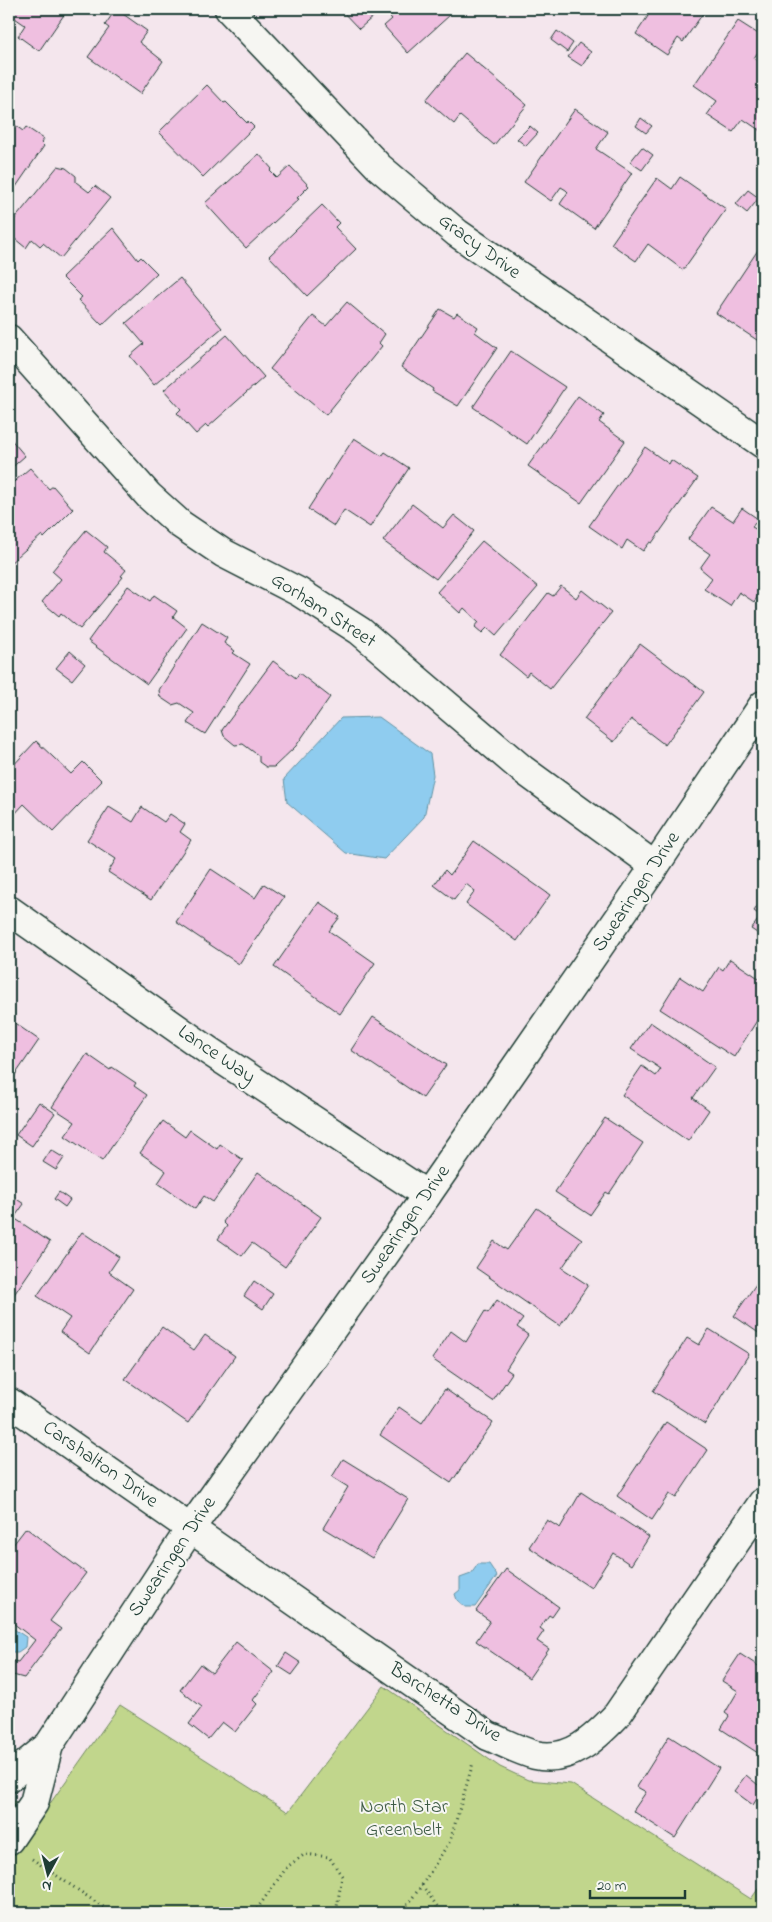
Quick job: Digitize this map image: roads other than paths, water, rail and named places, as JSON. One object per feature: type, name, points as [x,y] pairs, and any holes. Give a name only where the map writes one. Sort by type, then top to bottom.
[{"type":"street","name":"Gracy Drive","points":[[230,9],[379,167],[457,233],[763,444]]},
{"type":"street","name":"Gorham Street","points":[[9,339],[149,496],[180,524],[224,553],[299,592],[360,631],[522,769],[655,866]]},
{"type":"street","name":"Swearingen Drive","points":[[9,1778],[49,1745],[190,1529],[427,1195],[655,866],[763,706]]},
{"type":"street","name":"Lance Way","points":[[9,910],[209,1051],[427,1195]]},
{"type":"street","name":"Carshalton Drive","points":[[9,1402],[190,1529]]},
{"type":"street","name":"Barchetta Drive","points":[[190,1529],[488,1736],[535,1755],[555,1756],[592,1742],[617,1715],[763,1502]]},
{"type":"street","name":"Swearingen Drive","points":[[18,1848],[34,1803],[49,1745]]},
{"type":"water","points":[[379,717],[430,754],[433,775],[424,817],[384,859],[346,853],[287,802],[284,779],[341,718]]},
{"type":"water","points":[[478,1564],[489,1564],[497,1576],[475,1607],[465,1607],[457,1600],[455,1594],[460,1590],[460,1578],[471,1574]]},
{"type":"water","points":[[9,1626],[26,1637],[25,1647],[18,1652],[9,1652]]},
{"type":"park label","name":"North Star Greenbelt","points":[[404,1818]]}]
